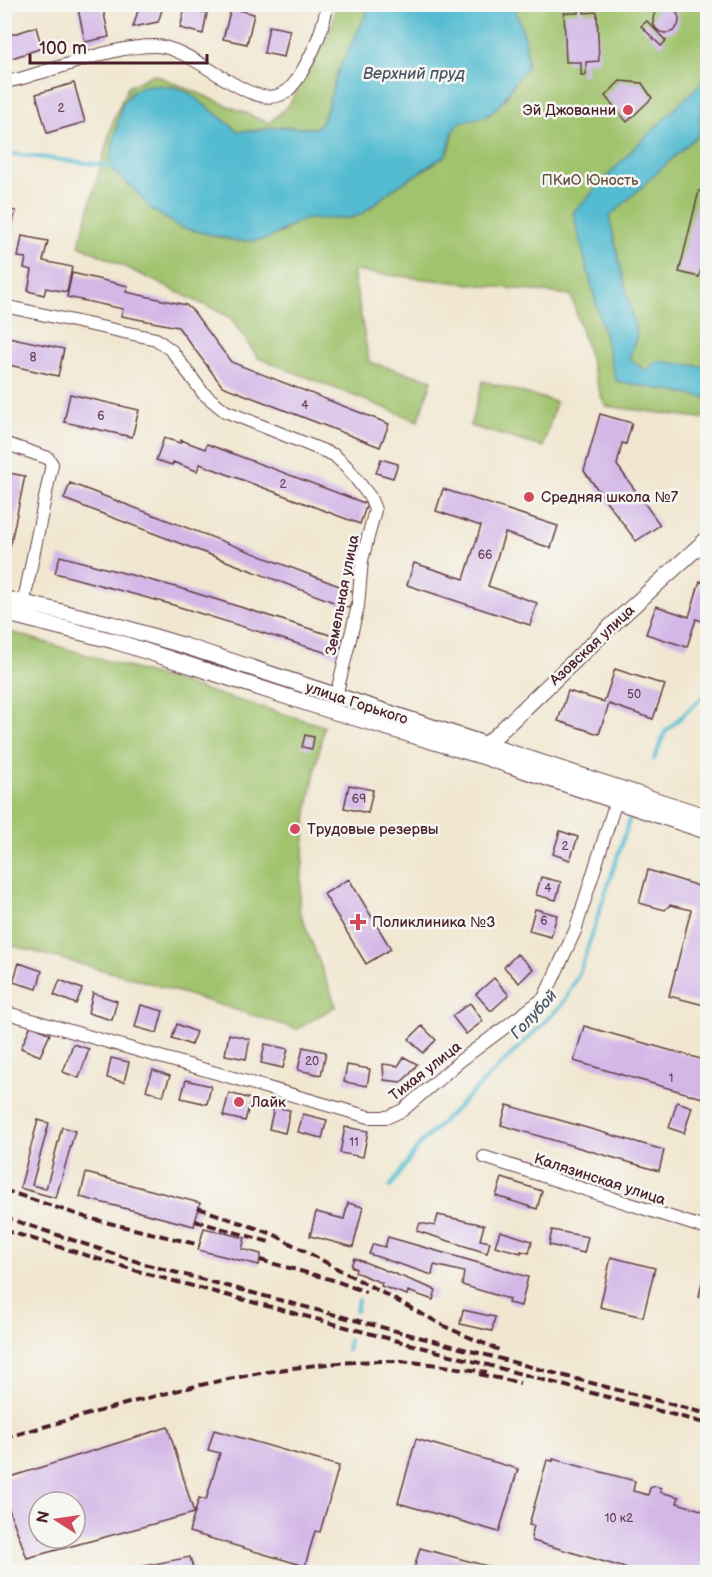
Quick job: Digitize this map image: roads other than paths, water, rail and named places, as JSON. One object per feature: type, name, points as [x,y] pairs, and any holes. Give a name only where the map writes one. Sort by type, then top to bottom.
[{"type":"main road","name":"Азовская улица","points":[[483,750],[611,626],[708,538]]},
{"type":"main road","name":"улица Горького","points":[[4,598],[22,610],[322,708],[483,750],[708,817]]},
{"type":"main road","name":"улица Горького","points":[[4,613],[22,610],[174,643],[336,696],[616,801],[708,832]]},
{"type":"street","points":[[5,82],[132,48],[156,46],[170,48],[183,54],[249,93],[266,97],[274,96],[284,93],[296,81],[307,63],[325,16],[327,4]]},
{"type":"street","name":"Земельная улица","points":[[4,306],[156,339],[172,351],[213,403],[225,411],[334,455],[347,467],[370,497],[375,510],[362,560],[358,606],[336,696]]},
{"type":"street","points":[[4,443],[48,458],[52,464],[22,610]]},
{"type":"street","name":"Тихая улица","points":[[4,1012],[369,1117],[388,1117],[403,1110],[460,1061],[544,998],[575,932],[616,801]]},
{"type":"street","name":"Калязинская улица","points":[[484,1157],[708,1228]]},
{"type":"water","name":"Верхний пруд","points":[[514,4],[526,42],[527,67],[492,112],[457,125],[445,156],[390,191],[362,214],[351,218],[309,219],[297,222],[268,239],[237,241],[179,227],[151,209],[132,187],[113,171],[110,159],[122,104],[134,90],[143,86],[178,88],[189,93],[238,131],[255,131],[275,127],[314,128],[320,124],[325,115],[338,71],[371,5]]},
{"type":"water","points":[[703,81],[707,82],[707,106],[701,107],[699,134],[609,217],[637,336],[629,358],[647,371],[657,361],[707,367],[707,398],[616,381],[573,213],[634,148]]},
{"type":"waterway","points":[[4,153],[112,166]]},
{"type":"waterway","name":"Голубой","points":[[654,759],[665,732],[708,692]]},
{"type":"waterway","name":"Голубой","points":[[390,1187],[420,1144],[561,1006],[579,974],[630,818]]},
{"type":"waterway","name":"Голубой","points":[[356,1311],[358,1300]]},
{"type":"waterway","name":"Голубой","points":[[347,1351],[349,1340]]},
{"type":"railway","points":[[4,1190],[88,1218],[200,1245]]},
{"type":"railway","points":[[198,1208],[273,1234],[448,1328],[499,1350]]},
{"type":"railway","points":[[4,1217],[144,1264],[708,1414]]},
{"type":"railway","points":[[195,1221],[273,1243]]},
{"type":"railway","points":[[4,1230],[144,1273],[708,1424]]},
{"type":"railway","points":[[260,1260],[333,1280],[366,1292]]},
{"type":"railway","points":[[4,1438],[193,1387],[289,1369],[338,1363],[399,1361],[487,1372]]},
{"type":"railway","points":[[479,1374],[520,1383]]},
{"type":"place","name":"Эй Джованни","points":[[628,110]]},
{"type":"place","name":"Средняя школа №7","points":[[529,497]]},
{"type":"place","name":"Трудовые резервы","points":[[295,829]]},
{"type":"place","name":"Поликлиника №3","points":[[358,922]]},
{"type":"place","name":"Лайк","points":[[239,1102]]},
{"type":"park label","name":"ПКиО Юность","points":[[590,180]]}]
